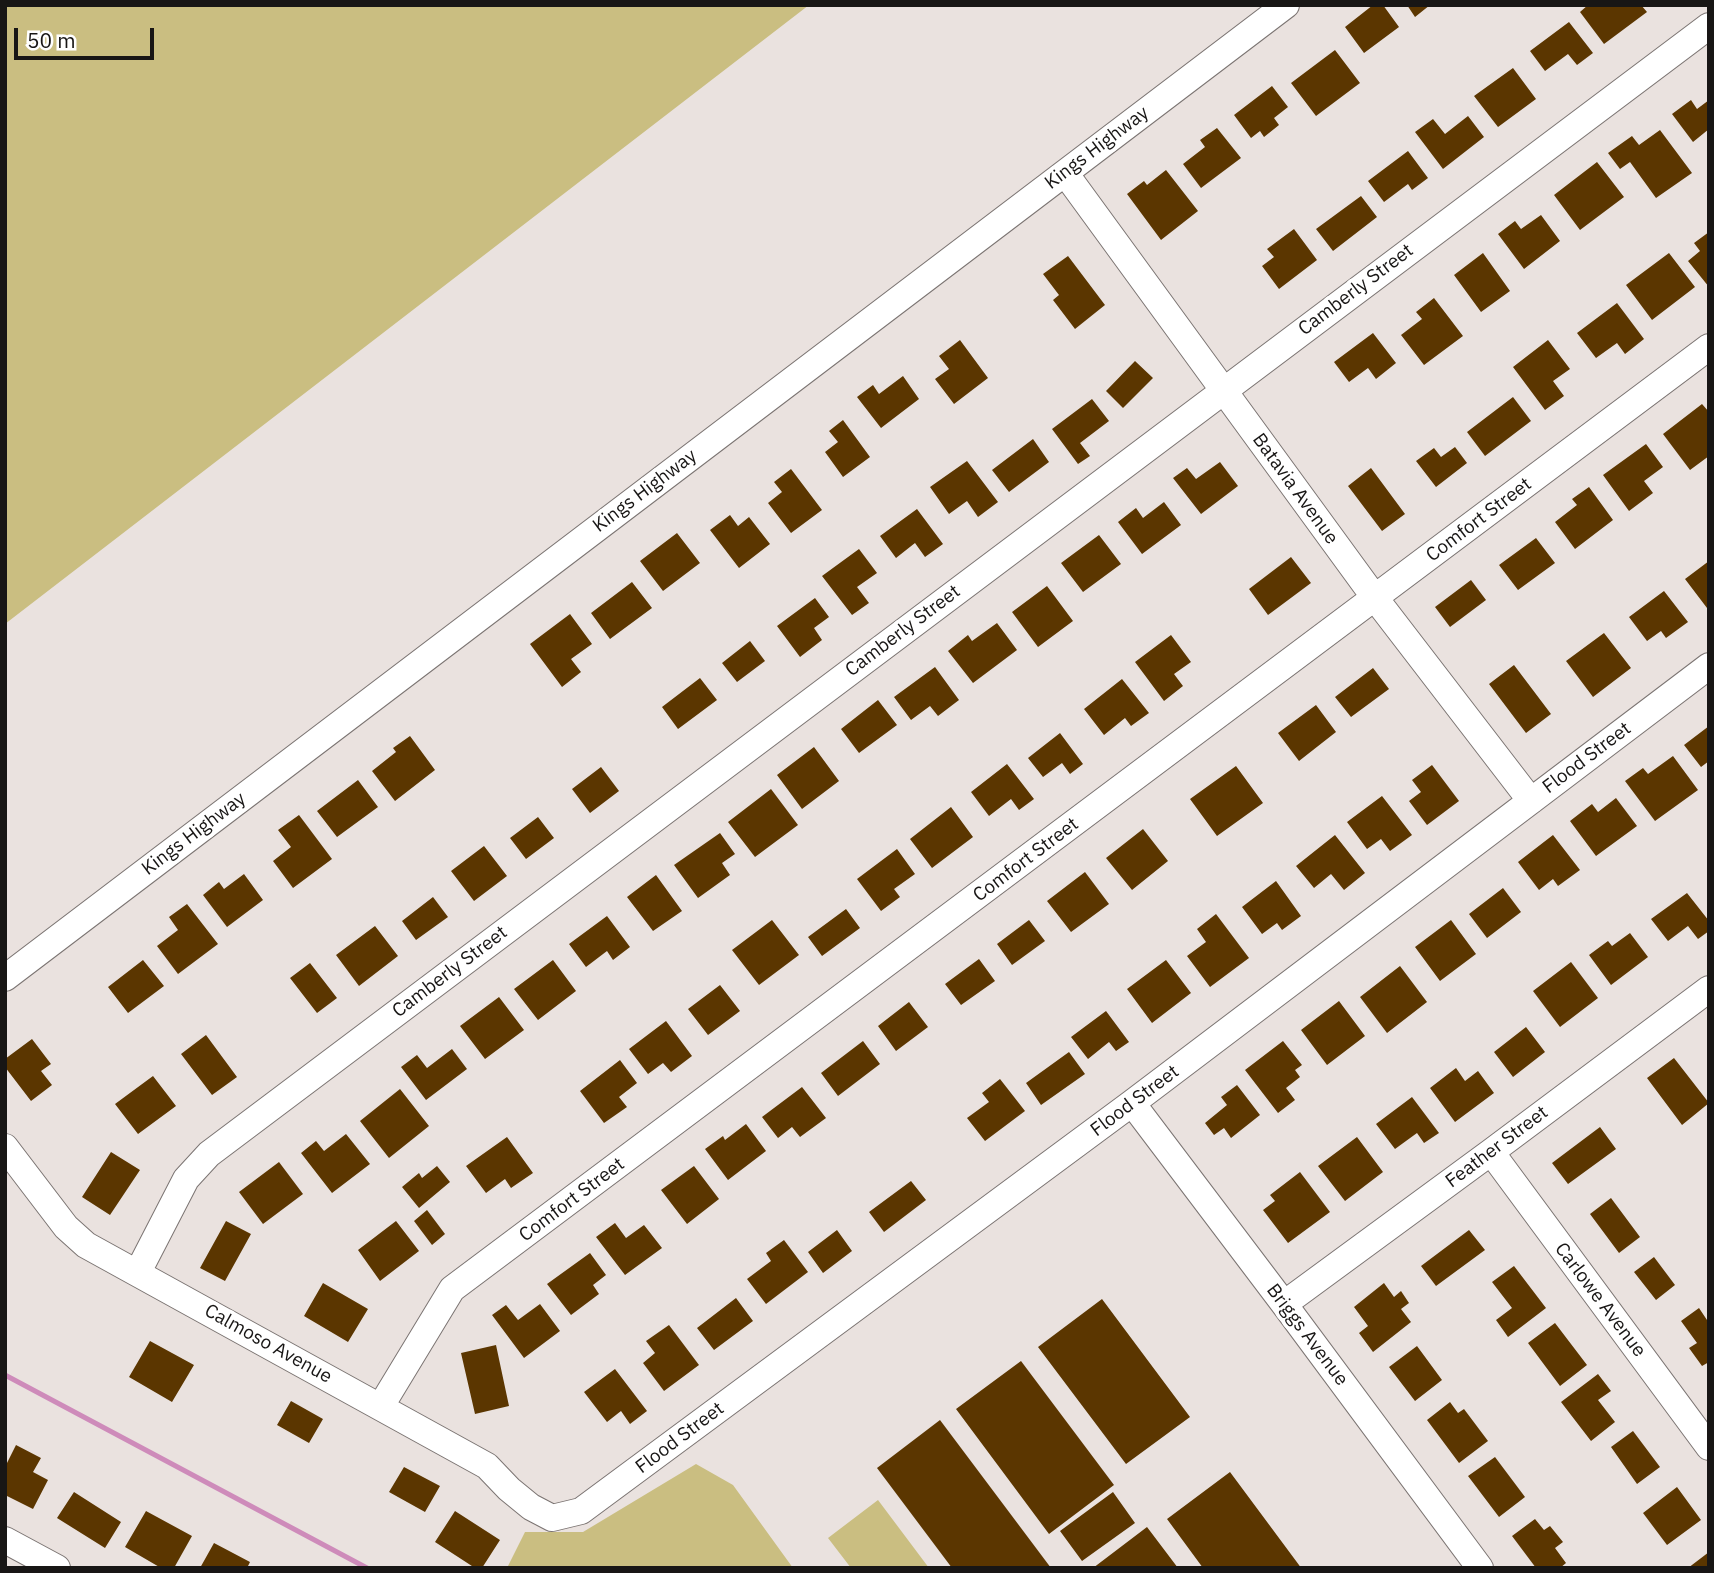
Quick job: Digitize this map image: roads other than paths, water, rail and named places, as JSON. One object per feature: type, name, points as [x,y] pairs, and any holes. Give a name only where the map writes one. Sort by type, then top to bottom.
[{"type":"street","name":"Kings Highway","points":[[5,978],[1286,5]]},
{"type":"street","name":"Camberly Street","points":[[138,1272],[186,1179],[209,1154],[1709,26]]},
{"type":"street","name":"Batavia Avenue","points":[[1065,173],[1375,598],[1531,801]]},
{"type":"street","name":"Comfort Street","points":[[381,1406],[452,1289],[1709,347]]},
{"type":"street","name":"Flood Street","points":[[552,1517],[581,1511],[1132,1103],[1709,666]]},
{"type":"street","name":"Feather Street","points":[[1284,1304],[1491,1152],[1704,1001]]},
{"type":"street","name":"Briggs Avenue","points":[[1132,1103],[1480,1568]]},
{"type":"street","name":"Calmoso Avenue","points":[[5,1147],[65,1227],[86,1245],[487,1466],[531,1507],[552,1517]]},
{"type":"street","name":"Carlowe Avenue","points":[[1491,1152],[1709,1447]]},
{"type":"street","points":[[5,1540],[57,1568]]},
{"type":"waterway","points":[[5,1375],[367,1568]]}]
